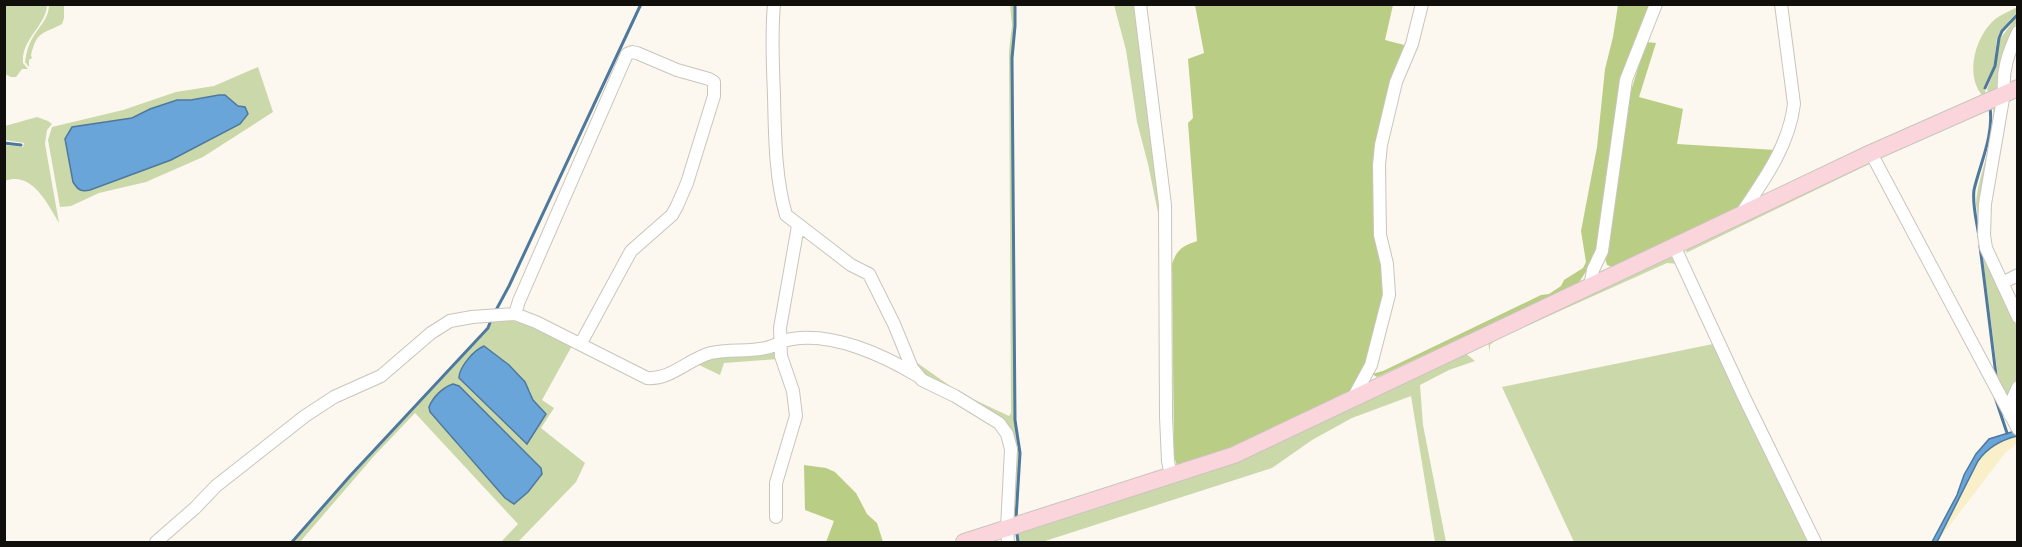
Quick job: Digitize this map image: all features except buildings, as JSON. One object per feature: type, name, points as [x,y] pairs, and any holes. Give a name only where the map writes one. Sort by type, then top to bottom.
[{"type":"street","points":[[774,4],[771,29],[778,171],[786,215],[851,265],[869,274],[894,324],[912,368],[922,380],[955,396],[999,423],[1011,449],[1008,536]]},
{"type":"street","points":[[1140,4],[1165,205],[1166,417],[1168,461],[1172,476]]},
{"type":"street","points":[[1352,400],[1371,365],[1389,295],[1387,264],[1380,236],[1381,145],[1396,82],[1412,44],[1422,4]]},
{"type":"street","points":[[1590,287],[1593,270],[1602,250],[1626,80],[1656,4]]},
{"type":"street","points":[[1740,216],[1772,167],[1793,117],[1794,104],[1781,4]]},
{"type":"street","points":[[2018,32],[2007,57],[2003,76],[2011,91],[1984,220],[1986,248],[2018,317]]},
{"type":"street","points":[[515,314],[627,54],[637,53],[677,70],[709,79],[714,82],[714,96],[687,183],[677,206],[664,222],[631,251],[581,344]]},
{"type":"street","points":[[964,543],[1008,536],[1234,455],[1675,248],[1871,153],[2011,91]]},
{"type":"street","points":[[1871,153],[2014,423]]},
{"type":"street","points":[[776,518],[776,483],[796,416],[793,391],[781,356],[780,328],[798,226]]},
{"type":"street","points":[[1675,248],[1815,543]]},
{"type":"street","points":[[2002,283],[2018,275]]},
{"type":"street","points":[[156,543],[216,486],[305,416],[334,397],[381,376],[440,327],[459,319],[515,314],[537,322],[647,378],[655,379],[667,376],[710,354],[766,348],[793,339],[836,340],[900,365],[918,376]]},
{"type":"street","points":[[2014,423],[2013,398],[2018,387]]},
{"type":"green space","points":[[4,5],[47,5],[43,20],[29,40],[23,54],[23,63],[28,69],[22,69],[16,77],[5,74]]},
{"type":"green space","points":[[49,5],[64,5],[64,18],[62,24],[45,32],[35,42],[29,67],[25,62],[28,48],[45,20]]},
{"type":"green space","points":[[1010,5],[1014,5],[1011,58],[1015,420],[1019,453],[1013,524],[1010,437],[918,371],[872,276],[870,266],[876,274],[916,362],[960,393],[1009,416],[1011,413],[1009,51],[1012,25]]},
{"type":"green space","points":[[1114,5],[1135,5],[1153,125],[1162,232],[1137,122],[1126,50]]},
{"type":"green space","points":[[1195,5],[1393,5],[1385,40],[1408,46],[1383,126],[1386,290],[1366,369],[1352,396],[1264,437],[1177,466],[1174,456],[1172,264],[1181,249],[1197,241],[1188,123],[1193,118],[1188,59],[1204,53]]},
{"type":"green space","points":[[1618,5],[1653,5],[1623,81],[1599,251],[1578,284],[1377,377],[1372,374],[1383,371],[1541,295],[1549,294],[1561,286],[1564,280],[1583,268],[1586,262],[1581,231],[1597,147],[1605,69]]},
{"type":"green space","points":[[2017,7],[2017,12],[1997,38],[1994,66],[1984,88],[1986,93],[1982,95],[1974,77],[1974,57],[1977,47],[1981,37],[1993,21]]},
{"type":"green space","points":[[2017,16],[2001,87],[1988,92],[1987,89],[1996,66],[2000,39]]},
{"type":"green space","points":[[1646,42],[1656,43],[1639,97],[1683,109],[1677,144],[1776,150],[1740,208],[1612,267],[1607,265],[1604,255],[1627,104]]},
{"type":"green space","points":[[258,67],[273,112],[203,157],[146,182],[99,193],[71,206],[60,207],[48,140],[52,127],[123,110],[176,92],[214,86]],"holes":[[[225,95],[238,106],[240,124],[171,160],[96,186],[68,150],[65,139],[72,127],[132,118],[177,100]]]},
{"type":"green space","points":[[1997,105],[1981,222],[2000,287],[2017,327],[2017,382],[2008,400],[1996,383],[1998,376],[1976,204],[1990,144],[1994,119],[1993,107]]},
{"type":"green space","points":[[37,117],[52,124],[47,130],[45,144],[59,223],[44,198],[31,185],[15,179],[5,181],[5,145],[23,147],[24,143],[5,140],[5,126]]},
{"type":"green space","points":[[1862,164],[1869,164],[1686,253],[1687,249]]},
{"type":"green space","points":[[1669,256],[1680,264],[1667,263],[1495,340],[1490,345],[1490,353],[1488,342]]},
{"type":"green space","points":[[501,319],[525,323],[573,344],[542,400],[554,408],[541,428],[585,463],[576,482],[518,542],[501,542],[518,524],[415,413],[374,456],[300,542],[294,542],[351,477],[489,329],[492,320]],"holes":[[[460,371],[530,390],[533,400],[543,410]],[[459,386],[541,468],[514,503],[505,498],[457,444]]]},
{"type":"green space","points":[[1713,344],[1812,542],[1574,542],[1502,387]]},
{"type":"green space","points":[[776,348],[778,359],[724,363],[720,375],[697,364],[714,358]]},
{"type":"green space","points":[[1465,353],[1475,361],[1449,370],[1420,385],[1423,425],[1446,542],[1435,542],[1411,396],[1352,418],[1312,440],[1272,468],[1042,542],[1019,542],[1017,534],[1217,469]]},
{"type":"green space","points":[[804,465],[826,468],[835,472],[856,493],[867,514],[877,523],[883,542],[826,542],[834,521],[805,510]]},
{"type":"sand","points":[[2017,436],[2017,443],[2005,453],[1937,542],[1978,461],[1995,445]]},
{"type":"water","points":[[225,95],[238,106],[245,107],[248,114],[240,124],[171,160],[90,190],[84,191],[76,187],[73,182],[65,139],[72,127],[132,118],[177,100]]},
{"type":"water","points":[[484,346],[509,365],[525,382],[533,400],[546,414],[527,444],[459,378],[468,359]]},
{"type":"water","points":[[453,384],[459,386],[541,468],[542,474],[528,492],[514,504],[505,498],[430,412],[429,407],[436,396]]},
{"type":"water","points":[[2015,431],[2017,436],[1995,445],[1978,461],[1937,542],[1932,542],[1976,454],[1989,439]]},
{"type":"waterway","points":[[495,312],[641,4]]},
{"type":"waterway","points":[[1015,4],[1012,58],[1015,420],[1020,453],[1016,519]]},
{"type":"waterway","points":[[1985,88],[1995,66],[2002,31],[2018,14]]},
{"type":"waterway","points":[[1979,237],[1974,208],[1974,190],[1990,129],[1990,108]]},
{"type":"waterway","points":[[4,143],[21,145]]},
{"type":"waterway","points":[[1980,246],[1996,375]]},
{"type":"waterway","points":[[292,542],[350,476],[488,328],[491,320]]},
{"type":"waterway","points":[[1995,397],[2007,433]]},
{"type":"waterway","points":[[1017,534],[1018,542]]}]
